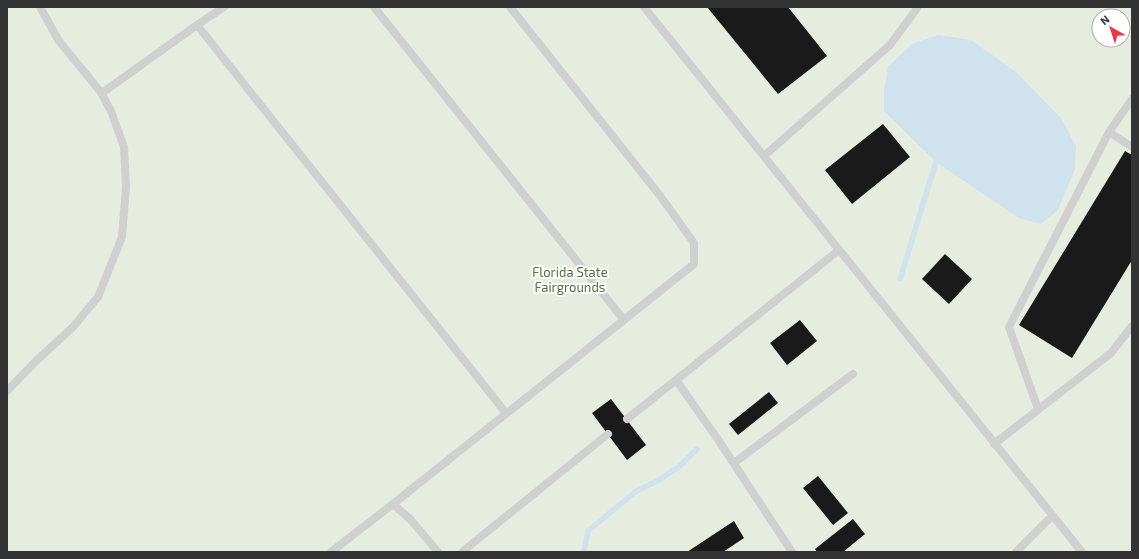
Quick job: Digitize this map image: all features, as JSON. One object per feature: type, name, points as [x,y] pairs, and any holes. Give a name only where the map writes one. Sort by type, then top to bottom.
[{"type":"lane","points":[[7,392],[36,361],[73,327],[98,297],[122,237],[126,187],[124,147],[111,111],[102,93],[59,41],[40,7]]},
{"type":"lane","points":[[102,93],[197,24],[224,7]]},
{"type":"lane","points":[[374,7],[624,320]]},
{"type":"lane","points":[[331,552],[694,264],[694,243],[662,197],[510,7]]},
{"type":"lane","points":[[644,7],[1082,552]]},
{"type":"lane","points":[[764,156],[890,45],[918,7]]},
{"type":"lane","points":[[197,24],[506,413]]},
{"type":"lane","points":[[1038,409],[1009,327],[1109,132],[1132,99]]},
{"type":"lane","points":[[1109,132],[1132,147]]},
{"type":"lane","points":[[627,420],[839,250]]},
{"type":"lane","points":[[994,444],[1111,353],[1132,326]]},
{"type":"lane","points":[[734,463],[853,374]]},
{"type":"lane","points":[[676,380],[734,463],[792,552]]},
{"type":"lane","points":[[462,552],[608,434]]},
{"type":"lane","points":[[393,504],[410,520],[438,552]]},
{"type":"lane","points":[[1016,552],[1052,516]]},
{"type":"green space","name":"Florida State Fairgrounds","points":[[7,7],[1132,7],[1132,552],[7,552]]},
{"type":"water","points":[[938,35],[971,40],[1016,72],[1061,118],[1076,146],[1075,169],[1058,210],[1041,224],[1019,218],[936,162],[884,111],[884,91],[888,67],[912,44]]},
{"type":"building","points":[[707,7],[788,7],[827,56],[778,94]]},
{"type":"building","points":[[883,124],[910,157],[852,204],[825,170]]},
{"type":"building","points":[[1125,151],[1132,155],[1132,260],[1072,358],[1019,325]]},
{"type":"building","points":[[945,254],[972,279],[949,304],[922,279]]},
{"type":"building","points":[[800,320],[817,341],[787,365],[770,343]]},
{"type":"building","points":[[769,392],[778,403],[738,435],[729,424]]},
{"type":"building","points":[[611,399],[646,445],[627,460],[592,413]]},
{"type":"building","points":[[818,476],[848,513],[833,525],[803,488]]},
{"type":"building","points":[[853,519],[865,534],[843,552],[817,552],[815,549]]},
{"type":"building","points":[[734,521],[744,538],[723,552],[687,552]]},
{"type":"waterway","points":[[900,279],[936,162]]},
{"type":"waterway","points":[[584,552],[588,531],[635,492],[659,480],[680,466],[697,449]]}]
